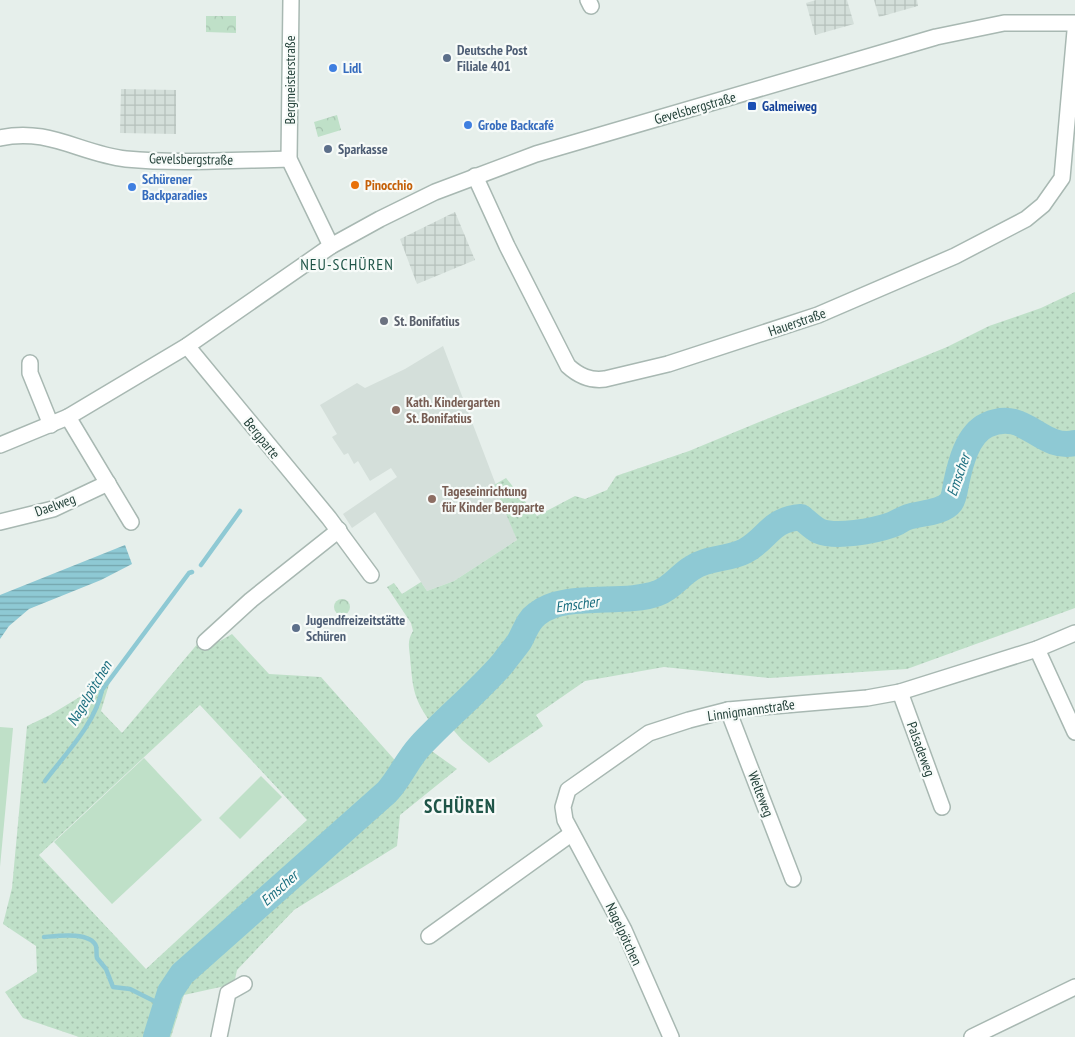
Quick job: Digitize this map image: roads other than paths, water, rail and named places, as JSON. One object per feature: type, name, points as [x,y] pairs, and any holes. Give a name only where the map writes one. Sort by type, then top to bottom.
[{"type":"street","name":"Bergmeisterstraße","points":[[289,159],[291,0]]},
{"type":"street","name":"Gevelsbergstraße","points":[[68,417],[187,346],[331,246],[412,202],[475,176],[536,154],[936,37],[1004,23],[1075,23]]},
{"type":"street","name":"Hauerstraße","points":[[475,176],[507,246],[568,366],[577,374],[594,380],[668,364],[818,316],[955,256],[1026,219],[1043,205],[1062,178],[1075,31]]},
{"type":"street","name":"Gevelsbergstraße","points":[[0,138],[39,135],[67,142],[96,153],[126,159],[289,159]]},
{"type":"street","points":[[289,159],[331,246]]},
{"type":"street","name":"Bergparte","points":[[187,346],[339,530],[371,574]]},
{"type":"street","points":[[30,363],[30,373],[51,425]]},
{"type":"street","points":[[0,445],[68,417],[131,522]]},
{"type":"street","name":"Daelweg","points":[[0,522],[53,508],[108,484]]},
{"type":"street","points":[[205,642],[251,600],[339,530]]},
{"type":"street","name":"Linnigmannstraße","points":[[571,834],[563,807],[568,790],[649,733],[728,710],[867,698],[900,692],[1037,649],[1075,633]]},
{"type":"street","points":[[1037,649],[1075,732]]},
{"type":"street","name":"Palsadeweg","points":[[900,692],[942,806]]},
{"type":"street","name":"Welteweg","points":[[728,710],[794,878]]},
{"type":"street","points":[[429,936],[571,834]]},
{"type":"street","name":"Nagelpötchen","points":[[571,834],[582,849],[624,930],[669,1036]]},
{"type":"street","points":[[219,1037],[228,993],[244,984]]},
{"type":"street","points":[[972,1037],[1075,987]]},
{"type":"water","points":[[125,545],[132,564],[101,580],[29,609],[9,626],[0,639],[0,595]]},
{"type":"waterway","name":"Emscher","points":[[156,1037],[170,992],[182,974],[387,792],[420,746],[503,663],[519,642],[526,627],[537,614],[549,607],[563,603],[629,599],[658,593],[668,588],[698,564],[745,551],[776,526],[790,519],[801,517],[819,531],[845,534],[884,527],[908,517],[943,508],[953,498],[962,459],[969,443],[974,435],[987,425],[1000,421],[1012,421],[1052,441],[1063,444],[1075,443]]},
{"type":"waterway","name":"Nagelpötchen","points":[[201,565],[240,511]]},
{"type":"waterway","name":"Nagelpötchen","points":[[45,781],[93,715],[102,690],[189,573],[192,572]]},
{"type":"waterway","name":"Nagelpötchen","points":[[44,937],[80,936],[93,941],[96,946],[97,958],[106,969],[113,987],[130,989],[164,1006]]},
{"type":"place","name":"Deutsche Post Filiale 401","points":[[447,58]]},
{"type":"place","name":"Lidl","points":[[333,68]]},
{"type":"place","name":"Galmeiweg","points":[[752,106]]},
{"type":"place","name":"Grobe Backcafé","points":[[468,125]]},
{"type":"place","name":"Sparkasse","points":[[328,149]]},
{"type":"place","name":"Pinocchio","points":[[355,185]]},
{"type":"place","name":"Schürener Backparadies","points":[[132,187]]},
{"type":"place","name":"St. Bonifatius","points":[[384,321]]},
{"type":"place","name":"Kath. Kindergarten St. Bonifatius","points":[[396,410]]},
{"type":"place","name":"Tageseinrichtung für Kinder Bergparte","points":[[432,499]]},
{"type":"place","name":"Jugendfreizeitstätte Schüren","points":[[296,628]]},
{"type":"district","name":"NEU-SCHÜREN","points":[[347,264]]},
{"type":"district","name":"SCHÜREN","points":[[460,806]]}]
